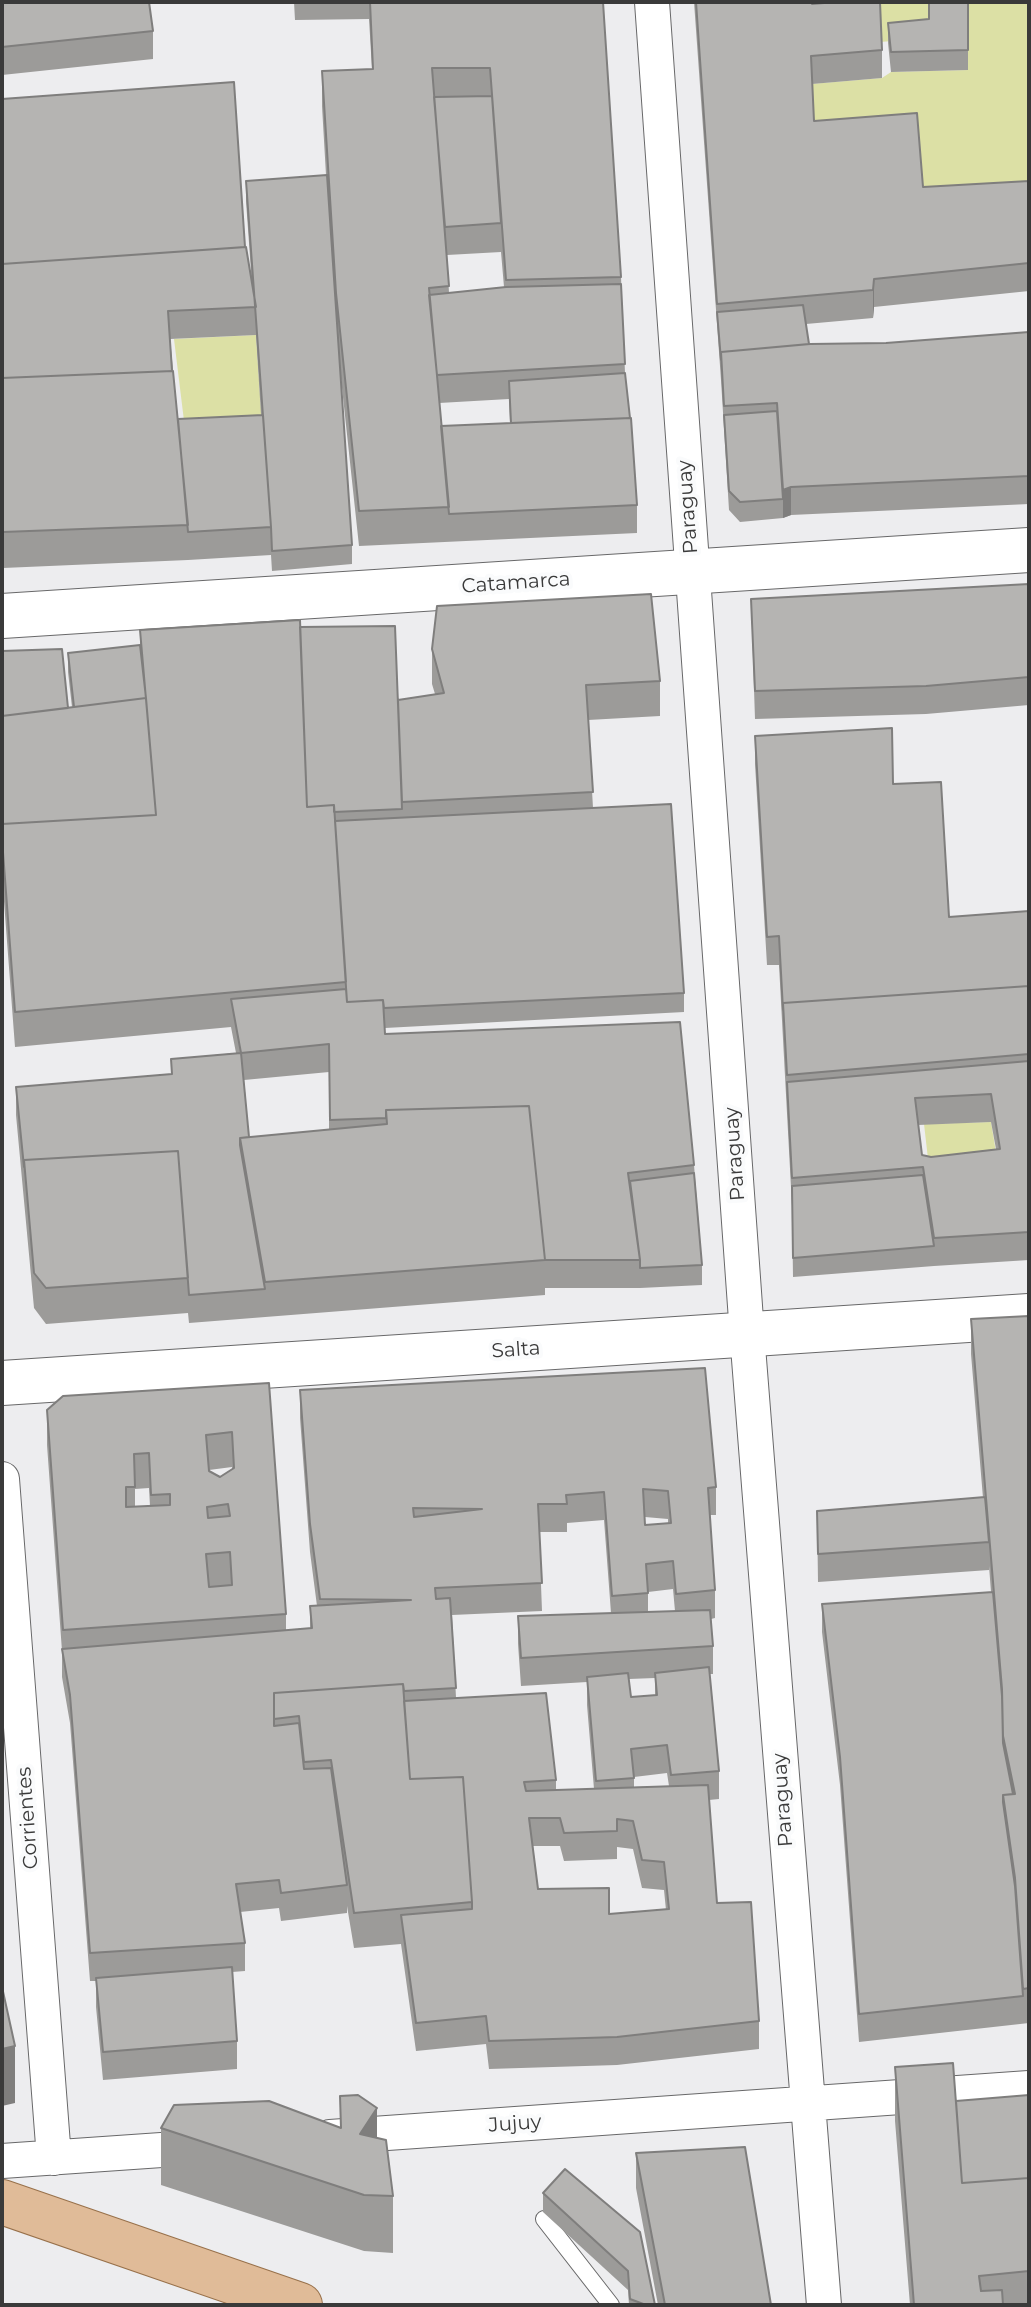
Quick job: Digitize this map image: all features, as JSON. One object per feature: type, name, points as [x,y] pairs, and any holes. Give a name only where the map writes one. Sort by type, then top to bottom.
[{"type":"main road","name":"Catamarca","points":[[2,616],[1029,550]]},
{"type":"main road","name":"Salta","points":[[2,1383],[1029,1316]]},
{"type":"main road","points":[[2,2202],[300,2305]]},
{"type":"street","name":"Paraguay","points":[[652,2],[747,1334],[824,2305]]},
{"type":"street","name":"Corrientes","points":[[2,1479],[54,2158]]},
{"type":"street","name":"Jujuy","points":[[305,2139],[1029,2088]]},
{"type":"street","points":[[2,2161],[242,2144]]},
{"type":"lane","points":[[544,2219],[611,2305]]},
{"type":"green space","points":[[811,2],[931,2],[929,38],[880,42],[812,32]]},
{"type":"green space","points":[[968,2],[1029,2],[1029,209],[923,215],[814,149],[811,84],[882,78],[891,72],[968,70]]},
{"type":"green space","points":[[256,335],[262,424],[185,429],[174,339]]},
{"type":"green space","points":[[991,1122],[1000,1177],[931,1185],[924,1124]]},
{"type":"building","points":[[2,2],[149,2],[153,31],[2,47]]},
{"type":"building","points":[[370,2],[603,2],[621,277],[506,280],[490,68],[432,68],[449,286],[429,288],[449,507],[359,511],[336,293],[322,71],[373,69]]},
{"type":"building","points":[[696,2],[880,2],[882,50],[811,56],[814,121],[917,113],[923,187],[1029,181],[1029,263],[874,279],[873,290],[717,304]]},
{"type":"building","points":[[929,2],[968,2],[968,50],[891,52],[888,23],[929,19]]},
{"type":"building","points":[[234,82],[245,247],[2,264],[2,99]]},
{"type":"building","points":[[492,96],[501,223],[445,227],[434,97]]},
{"type":"building","points":[[327,175],[352,545],[272,551],[246,181]]},
{"type":"building","points":[[246,247],[256,307],[168,311],[172,371],[2,378],[2,264]]},
{"type":"building","points":[[621,284],[625,364],[437,375],[429,295],[506,287]]},
{"type":"building","points":[[803,305],[809,344],[721,352],[721,360],[717,312]]},
{"type":"building","points":[[1029,332],[1029,476],[791,487],[783,490],[777,403],[724,406],[721,352]]},
{"type":"building","points":[[173,371],[188,525],[2,531],[2,378]]},
{"type":"building","points":[[625,373],[630,418],[511,423],[509,381]]},
{"type":"building","points":[[777,411],[783,499],[740,502],[729,491],[724,415]]},
{"type":"building","points":[[263,415],[271,527],[188,532],[178,419]]},
{"type":"building","points":[[631,418],[637,505],[449,514],[441,426]]},
{"type":"building","points":[[1029,584],[1029,677],[926,686],[755,691],[751,599]]},
{"type":"building","points":[[651,594],[660,681],[586,685],[593,792],[402,802],[398,700],[444,693],[432,649],[437,606]]},
{"type":"building","points":[[300,620],[307,807],[334,805],[346,982],[15,1012],[2,824],[156,815],[140,630]]},
{"type":"building","points":[[395,626],[402,809],[334,812],[334,805],[307,807],[300,627]]},
{"type":"building","points":[[140,645],[146,698],[74,707],[68,653]]},
{"type":"building","points":[[62,649],[68,708],[2,716],[2,651]]},
{"type":"building","points":[[146,698],[156,815],[2,824],[2,716]]},
{"type":"building","points":[[892,728],[893,784],[941,782],[949,917],[1029,911],[1029,986],[783,1003],[783,1010],[779,936],[767,937],[755,736]]},
{"type":"building","points":[[671,804],[684,993],[384,1008],[383,1000],[347,1002],[335,821]]},
{"type":"building","points":[[1029,986],[1029,1054],[787,1075],[783,1003]]},
{"type":"building","points":[[346,989],[347,1002],[383,1000],[385,1034],[680,1022],[694,1165],[628,1173],[640,1260],[545,1260],[529,1106],[386,1110],[386,1118],[330,1120],[329,1044],[241,1053],[231,999]]},
{"type":"building","points":[[241,1053],[249,1137],[240,1138],[240,1145],[265,1289],[189,1295],[178,1151],[24,1160],[24,1167],[16,1087],[172,1074],[171,1059]]},
{"type":"building","points":[[1029,1061],[1029,1232],[934,1238],[923,1167],[792,1178],[787,1082]],"holes":[[[991,1094],[1000,1149],[931,1157],[922,1155],[915,1098]]]},
{"type":"building","points":[[529,1106],[545,1260],[265,1282],[240,1138],[387,1124],[386,1110]]},
{"type":"building","points":[[178,1151],[188,1278],[46,1288],[34,1273],[24,1160]]},
{"type":"building","points":[[694,1173],[702,1265],[640,1268],[630,1181]]},
{"type":"building","points":[[923,1175],[934,1246],[793,1258],[792,1186]]},
{"type":"building","points":[[1029,1316],[1029,1988],[1023,1989],[1015,1878],[1003,1795],[1015,1794],[1003,1736],[1002,1689],[971,1319]]},
{"type":"building","points":[[705,1368],[716,1487],[708,1488],[715,1590],[676,1594],[673,1561],[646,1564],[648,1593],[612,1596],[604,1492],[566,1495],[567,1504],[538,1504],[542,1583],[435,1588],[436,1599],[450,1598],[456,1688],[404,1691],[403,1684],[274,1693],[274,1726],[299,1723],[304,1769],[331,1768],[347,1885],[281,1893],[279,1880],[236,1884],[245,1943],[90,1953],[70,1695],[62,1649],[312,1628],[310,1606],[411,1600],[320,1599],[310,1524],[300,1390]],"holes":[[[643,1489],[668,1491],[671,1523],[645,1525]],[[413,1508],[482,1509],[414,1517]]]},
{"type":"building","points":[[269,1383],[286,1614],[63,1630],[47,1410],[63,1396]],"holes":[[[232,1432],[234,1468],[220,1477],[209,1471],[206,1435]],[[149,1453],[151,1495],[170,1494],[170,1505],[126,1507],[126,1487],[135,1487],[134,1454]],[[228,1504],[230,1516],[208,1518],[207,1507]],[[230,1552],[232,1585],[209,1587],[206,1554]]]},
{"type":"building","points":[[985,1497],[989,1542],[818,1554],[817,1511]]},
{"type":"building","points":[[993,1592],[1003,1743],[1013,1794],[1003,1795],[1003,1802],[1015,1886],[1023,1996],[859,2014],[840,1757],[822,1604]]},
{"type":"building","points":[[710,1610],[713,1646],[521,1658],[518,1616]]},
{"type":"building","points":[[709,1667],[719,1771],[671,1775],[667,1745],[631,1749],[634,1778],[596,1781],[587,1677],[628,1673],[631,1697],[657,1695],[655,1673]]},
{"type":"building","points":[[403,1684],[410,1779],[463,1777],[472,1902],[354,1913],[331,1760],[304,1762],[299,1716],[274,1719],[274,1693]]},
{"type":"building","points":[[546,1693],[556,1780],[524,1782],[526,1791],[708,1785],[717,1903],[751,1902],[759,2021],[617,2037],[489,2041],[486,2016],[416,2023],[401,1915],[472,1909],[472,1902],[463,1777],[410,1779],[404,1701]],"holes":[[[529,1818],[560,1818],[564,1833],[617,1831],[617,1819],[633,1821],[642,1860],[664,1862],[669,1909],[609,1914],[609,1888],[538,1889]]]},
{"type":"building","points":[[232,1967],[237,2041],[103,2052],[96,1978]]},
{"type":"building","points":[[2,1987],[15,2046],[2,2049]]},
{"type":"building","points":[[953,2063],[962,2183],[1029,2178],[1029,2271],[979,2276],[981,2291],[1002,2290],[1003,2305],[914,2305],[895,2067]]},
{"type":"building","points":[[358,2095],[377,2108],[360,2134],[386,2140],[393,2196],[364,2195],[161,2128],[174,2105],[269,2101],[341,2128],[340,2096]]},
{"type":"building","points":[[1029,2095],[1029,2178],[962,2183],[956,2101]]},
{"type":"building","points":[[745,2147],[771,2305],[665,2305],[636,2153]]},
{"type":"building","points":[[565,2169],[640,2232],[655,2305],[630,2299],[628,2271],[543,2193]]}]
